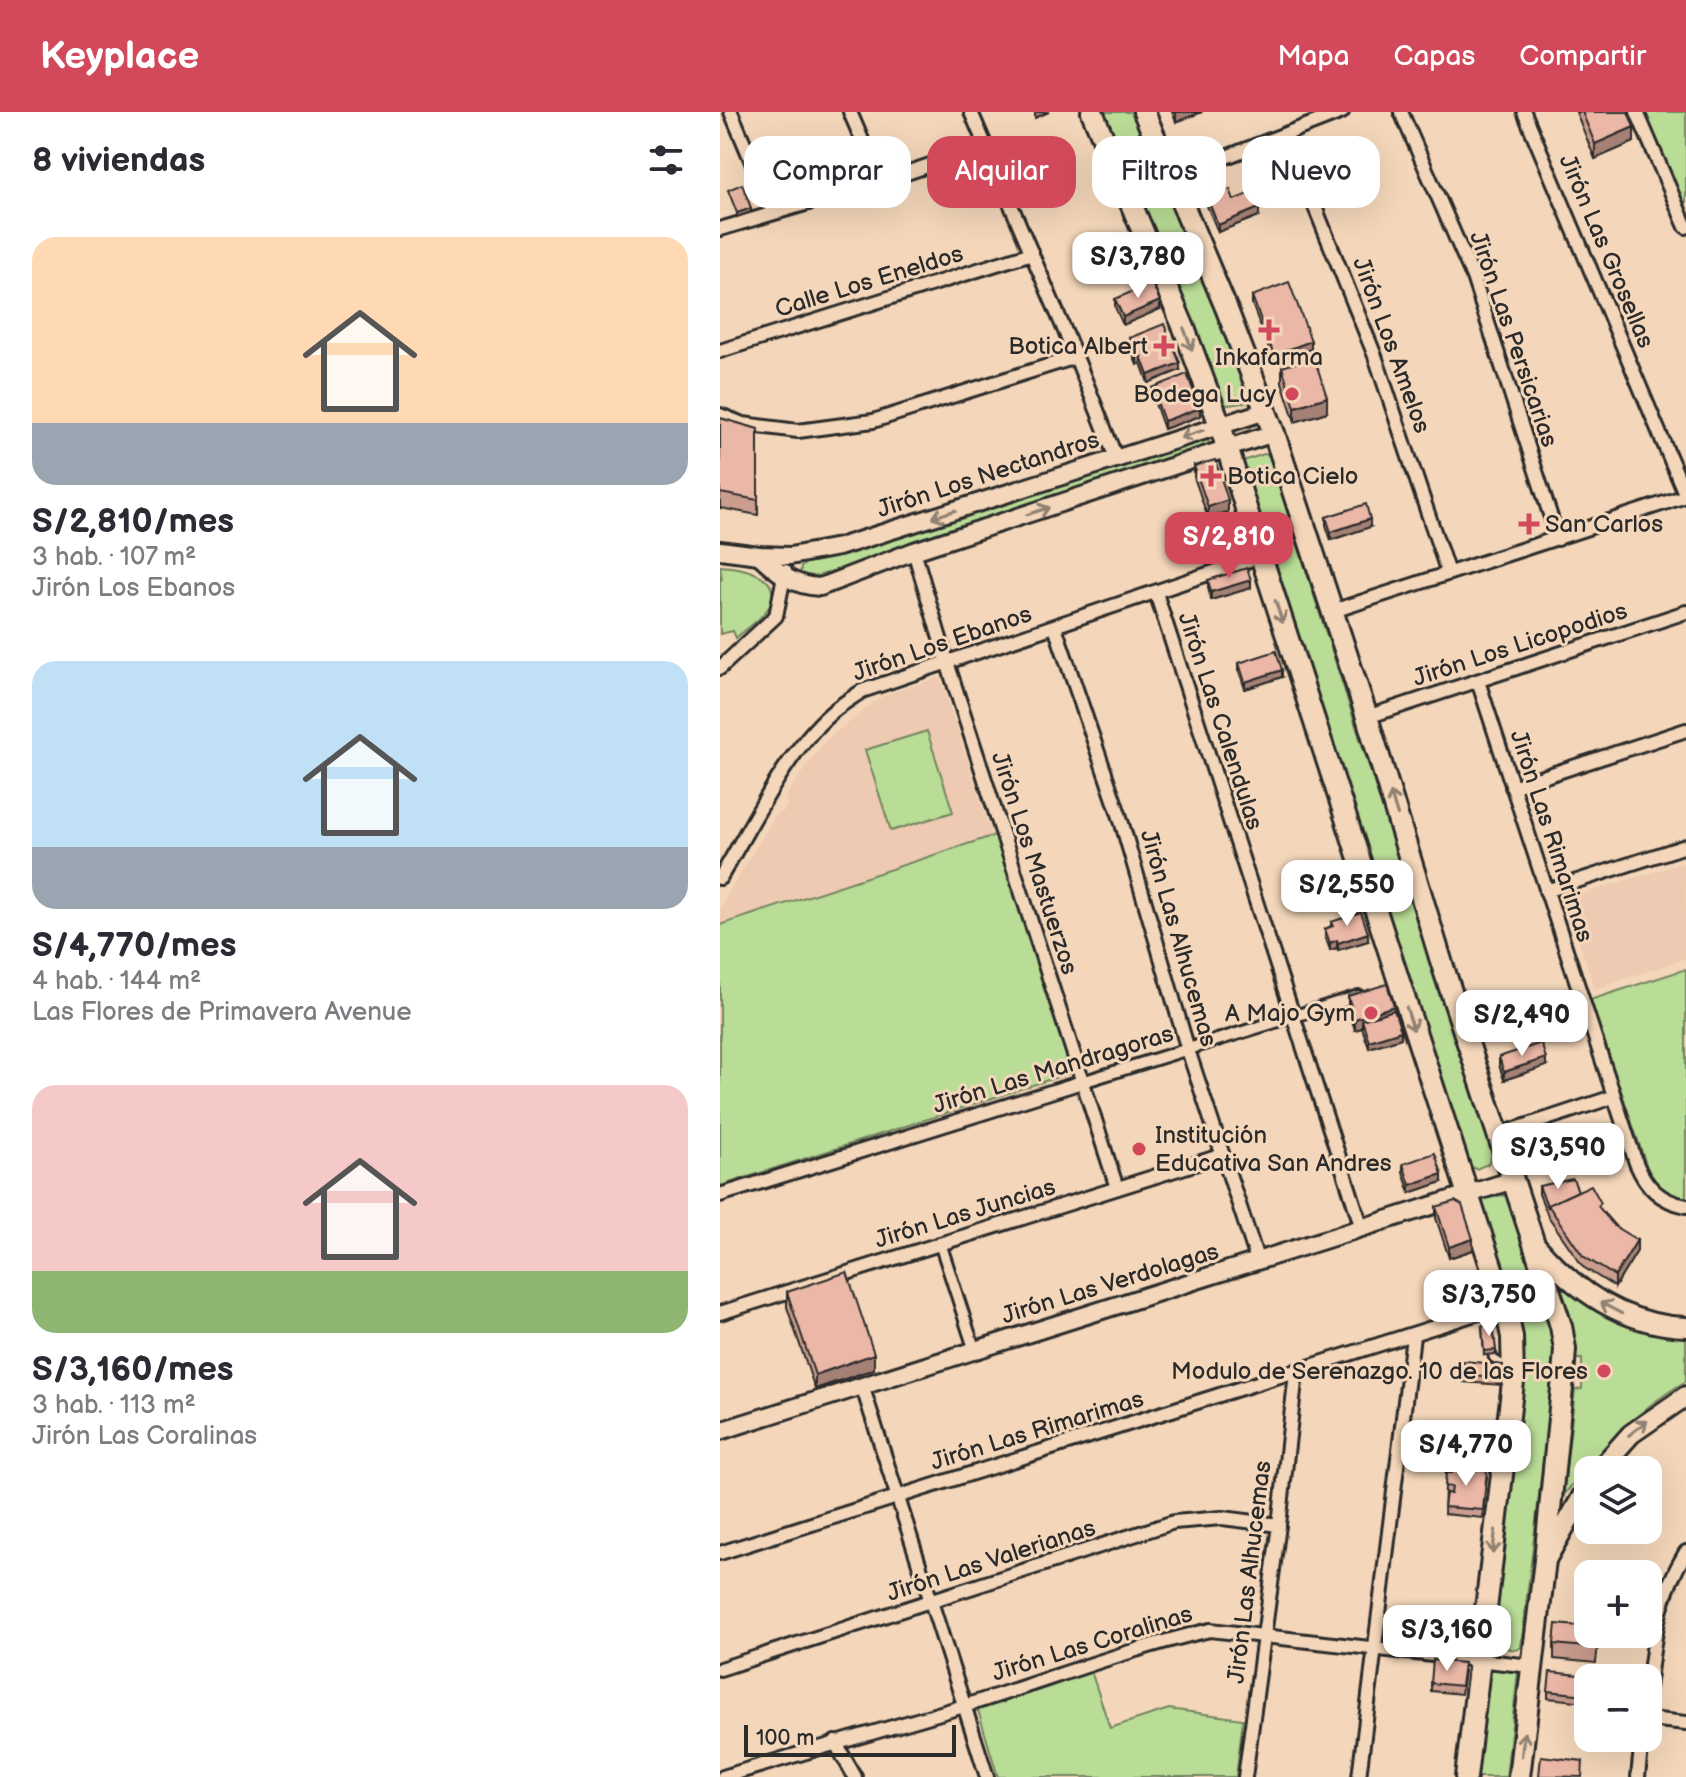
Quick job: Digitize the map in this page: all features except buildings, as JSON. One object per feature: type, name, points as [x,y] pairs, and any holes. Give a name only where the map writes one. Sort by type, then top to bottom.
[{"type":"main road","points":[[1092,112],[1184,328],[1220,425],[1391,985],[1467,1194],[1500,1309],[1512,1337],[1513,1372],[1466,1777]]},
{"type":"main road","points":[[1144,112],[1154,136]]},
{"type":"main road","points":[[1184,208],[1274,433],[1561,1326],[1565,1349],[1545,1560],[1519,1777]]},
{"type":"main road","points":[[1535,1244],[1573,1284],[1613,1309],[1657,1325],[1686,1327]]},
{"type":"main road","points":[[1611,1456],[1631,1434],[1686,1396]]},
{"type":"main road","points":[[1545,1560],[1574,1510]]},
{"type":"street","points":[[731,112],[773,212]]},
{"type":"street","points":[[850,112],[860,136]]},
{"type":"street","points":[[971,112],[982,136]]},
{"type":"street","points":[[1226,158],[1342,112]]},
{"type":"street","name":"Jirón Las Persicarias","points":[[1401,112],[1473,277],[1558,539]]},
{"type":"street","name":"Jirón Las Grosellas","points":[[1524,112],[1686,496]]},
{"type":"street","points":[[1637,112],[1686,227]]},
{"type":"street","name":"Jirón Los Amelos","points":[[1286,135],[1375,356],[1448,573]]},
{"type":"street","points":[[720,229],[787,208]]},
{"type":"street","points":[[1013,208],[1116,458]]},
{"type":"street","name":"Calle Los Eneldos","points":[[720,351],[1032,253]]},
{"type":"street","points":[[720,415],[743,424],[798,431],[873,421],[1076,357]]},
{"type":"street","name":"Jirón Los Nectandros","points":[[720,550],[790,556],[839,547],[1266,411]]},
{"type":"street","points":[[759,555],[783,577],[805,586],[820,587],[914,551],[1274,433]]},
{"type":"street","points":[[1333,611],[1686,496]]},
{"type":"street","name":"Jirón Los Mastuerzos","points":[[914,551],[1117,1188]]},
{"type":"street","points":[[720,668],[776,616],[790,556]]},
{"type":"street","name":"Jirón Los Ebanos","points":[[720,878],[785,770],[810,736],[831,712],[862,691],[1261,556]]},
{"type":"street","name":"Jirón Las Calendulas","points":[[1156,593],[1362,1228]]},
{"type":"street","name":"Jirón Los Licopodios","points":[[1367,717],[1686,612]]},
{"type":"street","name":"Jirón Las Alhucemas","points":[[1055,627],[1120,817],[1188,1050],[1258,1262]]},
{"type":"street","name":"Jirón Las Rimarimas","points":[[1478,681],[1613,1097],[1643,1179],[1660,1196],[1686,1206]]},
{"type":"street","points":[[1512,787],[1686,730]]},
{"type":"street","points":[[1546,891],[1686,846]]},
{"type":"street","name":"Jirón Las Mandragoras","points":[[720,1195],[1368,993]]},
{"type":"street","points":[[1498,1135],[1613,1097]]},
{"type":"street","name":"Jirón Las Juncias","points":[[720,1313],[1223,1155]]},
{"type":"street","name":"Jirón Las Verdolagas","points":[[720,1431],[1513,1180]]},
{"type":"street","points":[[940,1243],[975,1351]]},
{"type":"street","name":"Jirón Las Rimarimas","points":[[720,1553],[1500,1309]]},
{"type":"street","points":[[1359,1777],[1413,1336]]},
{"type":"street","name":"Jirón Las Alhucemas","points":[[1245,1777],[1296,1373]]},
{"type":"street","points":[[862,1385],[987,1777]]},
{"type":"street","name":"Jirón Las Valerianas","points":[[720,1669],[932,1603],[1174,1522],[1222,1518],[1279,1525]]},
{"type":"street","points":[[1651,1664],[1657,1616],[1668,1584],[1686,1552]]},
{"type":"street","name":"Jirón Las Coralinas","points":[[723,1777],[1210,1630],[1531,1666]]},
{"type":"street","points":[[1662,1720],[1686,1723]]},
{"type":"street","points":[[835,1742],[855,1777]]},
{"type":"street","points":[[1638,1777],[1641,1752]]},
{"type":"lane","points":[[1500,1309],[1490,1328],[1500,1309]]},
{"type":"lane","points":[[1492,1354],[1513,1372]]},
{"type":"shaded area","points":[[940,677],[992,836],[720,925],[720,907],[777,813],[783,812],[787,804],[785,797],[824,742],[882,696]]},
{"type":"shaded area","points":[[1686,862],[1686,958],[1595,989],[1565,899]]},
{"type":"green space","points":[[1101,112],[1136,112],[1146,136],[1111,136]]},
{"type":"green space","points":[[1643,112],[1686,112],[1686,210]]},
{"type":"green space","points":[[1141,208],[1175,208],[1251,392],[1248,402],[1222,404]]},
{"type":"green space","points":[[1204,436],[1210,444],[1207,448],[809,579],[800,576],[801,567],[806,563]]},
{"type":"green space","points":[[1269,455],[1493,1153],[1488,1164],[1476,1169],[1465,1164],[1241,466],[1243,461]]},
{"type":"green space","points":[[720,566],[758,574],[771,587],[769,607],[736,638],[733,631],[720,634]]},
{"type":"green space","points":[[927,731],[953,812],[891,831],[865,750]]},
{"type":"green space","points":[[995,835],[1073,1072],[720,1186],[720,925]]},
{"type":"green space","points":[[1686,969],[1686,1199],[1661,1190],[1650,1176],[1590,1000]]},
{"type":"green space","points":[[1501,1195],[1508,1197],[1538,1278],[1549,1319],[1555,1361],[1521,1647],[1517,1650],[1489,1643],[1520,1381],[1480,1204],[1483,1199]]},
{"type":"green space","points":[[1561,1286],[1620,1321],[1650,1332],[1686,1338],[1686,1381],[1650,1405],[1597,1456],[1574,1456],[1574,1483],[1563,1496],[1575,1390],[1582,1389],[1582,1359],[1576,1359]]},
{"type":"green space","points":[[1487,1667],[1517,1668],[1518,1671],[1506,1777],[1474,1777]]},
{"type":"green space","points":[[1091,1671],[1110,1728],[1169,1709],[1243,1719],[1236,1777],[998,1777],[977,1707]]},
{"type":"place","name":"Inkafarma","points":[[1269,330]]},
{"type":"place","name":"Botica Albert","points":[[1164,346]]},
{"type":"place","name":"Bodega Lucy","points":[[1292,394]]},
{"type":"place","name":"Botica Cielo","points":[[1211,476]]},
{"type":"place","name":"San Carlos","points":[[1529,524]]},
{"type":"place","name":"A Majo Gym","points":[[1371,1013]]},
{"type":"place","name":"Institución Educativa San Andres","points":[[1139,1149]]},
{"type":"place","name":"Modulo de Serenazgo. 10 de las Flores","points":[[1604,1371]]}]
